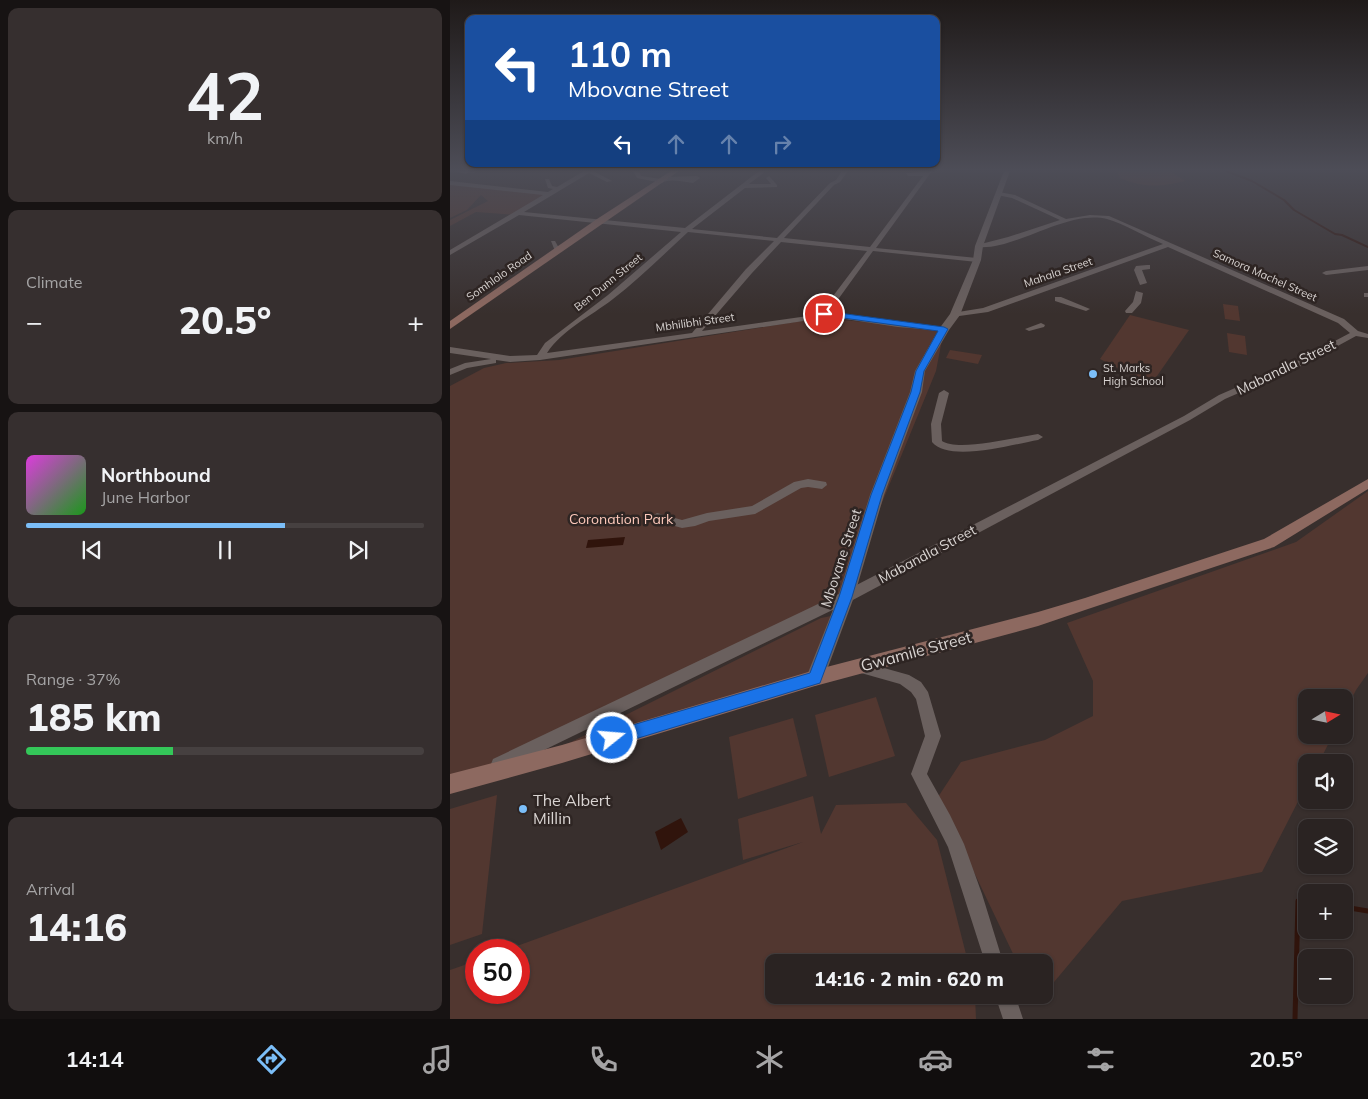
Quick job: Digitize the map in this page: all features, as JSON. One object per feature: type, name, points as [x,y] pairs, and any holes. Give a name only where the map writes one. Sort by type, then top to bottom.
[{"type":"main road","name":"Somhlolo Road","points":[[450,325],[600,220]]},
{"type":"main road","name":"Gwamile Street","points":[[450,784],[562,754],[815,678],[1038,620],[1269,543],[1368,483]]},
{"type":"street","points":[[450,253],[509,219]]},
{"type":"street","points":[[583,219],[978,260]]},
{"type":"street","name":"Ben Dunn Street","points":[[540,357],[548,345],[611,297],[702,219]]},
{"type":"street","points":[[696,333],[800,219]]},
{"type":"street","points":[[824,314],[895,219]]},
{"type":"street","name":"Mbovane Street","points":[[815,678],[846,597],[877,495],[916,392],[920,371],[944,329],[955,315],[978,260],[979,246],[990,219]]},
{"type":"street","points":[[1061,219],[1066,221]]},
{"type":"street","name":"Samora Machel Street","points":[[979,246],[995,244],[1077,219]]},
{"type":"street","name":"Samora Machel Street","points":[[1110,219],[1341,321],[1355,333],[1368,336]]},
{"type":"street","points":[[553,242],[557,250]]},
{"type":"street","name":"Mahala Street","points":[[955,315],[985,310],[1167,245]]},
{"type":"street","points":[[1143,283],[1138,270],[1139,268],[1147,267]]},
{"type":"street","points":[[1326,273],[1368,268]]},
{"type":"street","points":[[1129,311],[1137,303],[1139,293]]},
{"type":"street","points":[[1058,299],[1086,309]]},
{"type":"street","name":"Mbhilibhi Street","points":[[450,350],[510,359],[540,357],[817,317],[824,314],[944,329]]},
{"type":"street","points":[[1029,328],[1041,325]]},
{"type":"street","name":"Mabandla Street","points":[[468,779],[846,597],[1187,418],[1222,397],[1298,364],[1355,333]]},
{"type":"street","points":[[450,372],[473,364],[510,359]]},
{"type":"street","points":[[944,393],[936,432],[940,446],[956,448],[981,447],[1038,437]]},
{"type":"street","points":[[657,518],[682,524],[696,522],[707,517],[755,510],[798,485],[808,483],[822,485]]},
{"type":"street","points":[[858,667],[904,679],[916,687],[923,697],[933,736],[919,774],[924,788],[948,827],[958,851],[991,954]]},
{"type":"street","points":[[1008,1004],[1013,1019]]},
{"type":"green space","points":[[453,219],[464,219],[450,226],[450,220]]},
{"type":"green space","points":[[1223,304],[1238,306],[1240,321],[1225,319]]},
{"type":"green space","points":[[1130,315],[1189,330],[1157,376],[1146,382],[1100,359]]},
{"type":"green space","name":"Coronation Park","points":[[820,318],[944,329],[936,371],[843,598],[450,784],[450,386],[484,368],[506,363],[559,360]]},
{"type":"green space","points":[[1227,333],[1245,336],[1247,355],[1229,352]]},
{"type":"green space","points":[[950,350],[982,355],[978,364],[946,358]]},
{"type":"green space","points":[[1368,491],[1368,673],[1353,696],[1353,689],[1298,689],[1298,744],[1328,744],[1323,754],[1298,754],[1298,802],[1262,872],[1122,901],[1053,983],[1053,954],[1013,954],[938,797],[961,762],[1045,740],[1093,716],[1093,681],[1067,623],[1296,542]]},
{"type":"green space","points":[[831,616],[809,673],[553,751],[821,618]]},
{"type":"green space","points":[[876,697],[895,756],[829,777],[815,715]]},
{"type":"green space","points":[[793,718],[807,776],[738,799],[729,737]]},
{"type":"green space","points":[[497,795],[482,934],[450,945],[450,809]]},
{"type":"green space","points":[[813,796],[821,834],[836,805],[906,803],[937,840],[966,954],[765,954],[765,1004],[975,1004],[976,1019],[450,1019],[450,970],[465,965],[465,1004],[530,1004],[530,941],[803,842],[743,860],[738,819]]},
{"type":"shaded area","points":[[625,537],[623,545],[586,548],[588,540]]},
{"type":"shaded area","points":[[681,818],[688,832],[661,850],[655,832]]},
{"type":"waterway","points":[[1309,219],[1335,234],[1342,235],[1368,247]]},
{"type":"waterway","points":[[1295,1019],[1298,901]]},
{"type":"waterway","points":[[1353,908],[1368,911]]},
{"type":"place","name":"St. Marks High School","points":[[1093,374]]},
{"type":"place","name":"The Albert Millin","points":[[523,809]]},
{"type":"route","points":[[612,738],[815,678],[846,597],[877,495],[916,392],[920,371],[944,329],[898,325],[824,314]]}]
